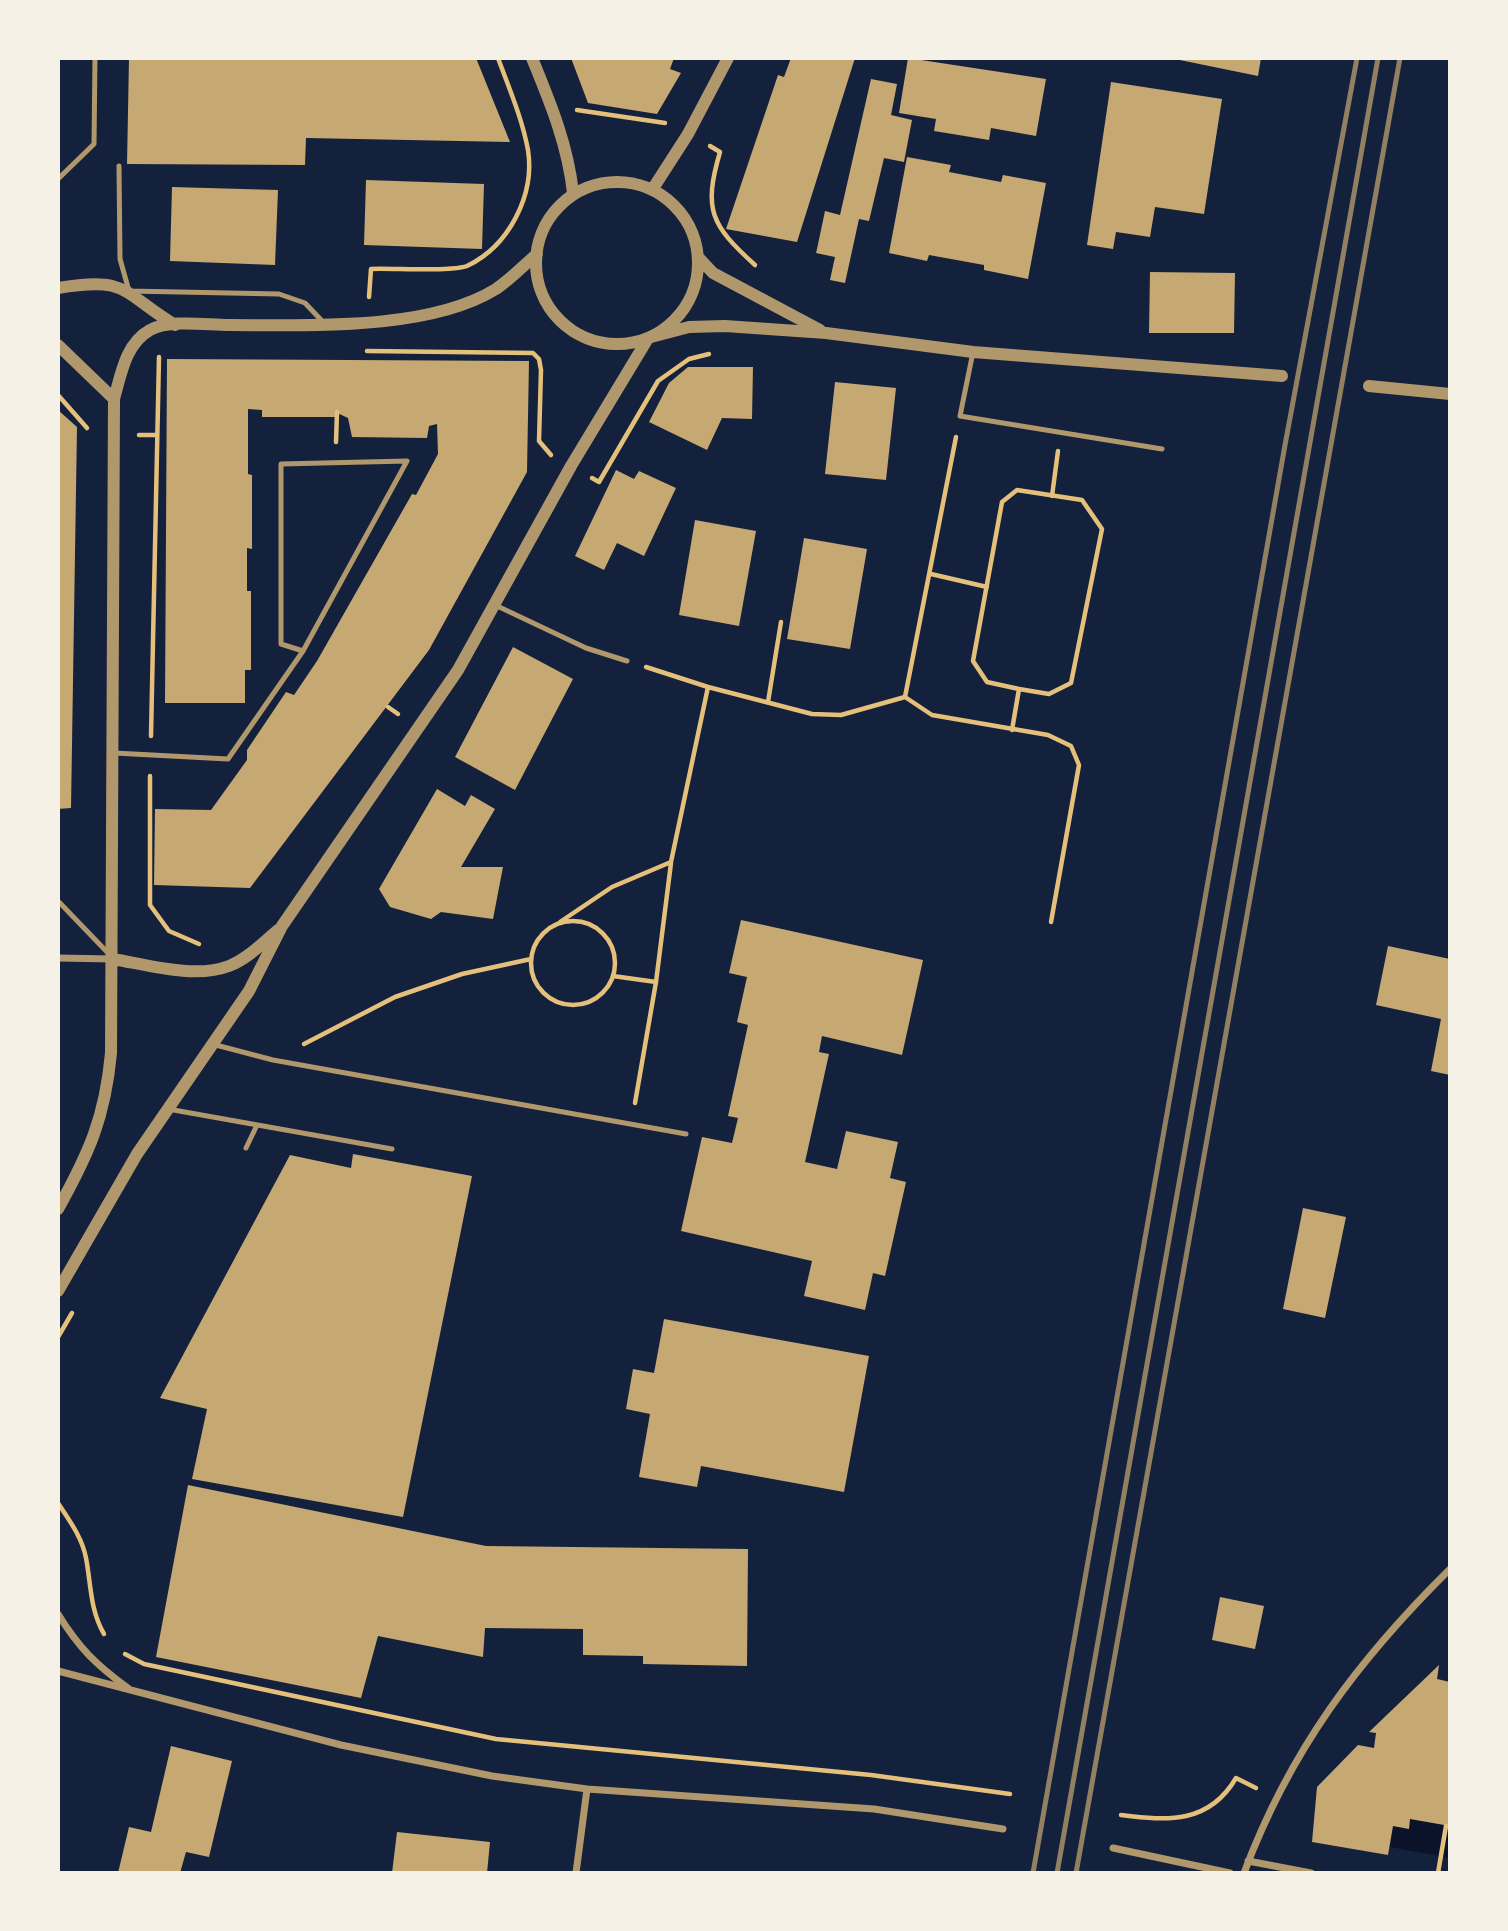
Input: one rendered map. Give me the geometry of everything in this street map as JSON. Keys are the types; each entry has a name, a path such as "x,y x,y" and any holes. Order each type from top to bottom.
{"street":[{"path":"531,58 556,117 571,171 573,193"},
{"path":"652,190 688,134 728,58"},
{"path":"58,1291 166,1109 249,990 282,926 458,670 571,466 649,339 668,327 687,304 698,277 699,258 695,238 685,219 671,203 652,190 622,182 590,185 573,193 555,211 542,232 537,254 537,278 553,314 569,329 589,340 610,344 649,339 689,327 726,326 826,333 973,352 1282,376"},
{"path":"58,1209 96,1135 107,1092 113,959 114,399 128,351 150,330 175,325 369,322 429,313 476,298 497,288 537,254"},
{"path":"699,258 713,273 826,333"},
{"path":"58,288 108,283 129,291 149,309 175,325"},
{"path":"58,345 114,399"},
{"path":"1369,386 1450,394"},
{"path":"58,958 113,959 165,967 214,970 248,955 282,926"},
{"path":"1244,1873 1276,1798 1331,1704 1397,1622 1450,1569"},
{"path":"58,1614 75,1643 95,1665 132,1690"},
{"path":"58,1671 341,1745 492,1776 587,1789 874,1809 1003,1829"},
{"path":"577,1869 587,1789"},
{"path":"1112,1848 1230,1873"},
{"path":"1248,1861 1311,1873"}],"lane":[{"path":"58,179 94,144 95,58"},
{"path":"119,166 120,259 129,291 279,294 305,303 325,324"},
{"path":"973,352 960,416 1162,449"},
{"path":"114,753 228,760 303,651 407,461 281,464 281,645 303,651"},
{"path":"495,605 586,648 627,660"},
{"path":"58,901 113,959"},
{"path":"212,1044 272,1060 686,1134"},
{"path":"166,1109 392,1149"},
{"path":"246,1148 257,1125"}],"path":[{"path":"369,296 371,269 466,267 503,238 519,213 526,185 528,153 522,126 498,58"},
{"path":"581,109 665,123"},
{"path":"720,152 710,197 715,218 725,237 756,266"},
{"path":"165,350 156,362 150,905 169,931 190,942 208,945"},
{"path":"358,351 533,353 539,359 541,370 539,441 550,454"},
{"path":"599,482 658,381 689,359 715,352"},
{"path":"58,396 92,434"},
{"path":"905,697 960,416"},
{"path":"1052,496 1060,433"},
{"path":"1017,490 1052,496 1082,500 1102,529 1071,683 1049,694 987,682 973,661 1002,502 1017,490"},
{"path":"931,574 987,587"},
{"path":"768,702 781,622"},
{"path":"627,660 709,687 812,713 841,715 905,697 932,715 1048,735 1071,746 1079,765 1051,922"},
{"path":"631,1124 656,982 671,862 709,687"},
{"path":"1012,730 1019,689"},
{"path":"560,922 573,920 598,929 613,950 613,976 597,998 571,1005 558,1002 537,985 531,959 540,936 560,922 612,887 671,862"},
{"path":"272,1060 395,997 462,974 531,959"},
{"path":"613,976 656,982"},
{"path":"58,1503 75,1529 86,1556 97,1622 107,1640"},
{"path":"117,1648 144,1664 496,1739 871,1775 1010,1794"},
{"path":"1121,1815 1176,1819 1215,1805 1236,1778 1257,1788"},
{"path":"1438,1873 1446,1826"}],"water":[{"path":"1410,1819 1450,1826 1450,1858 1390,1847 1393,1826 1409,1829"}],"building":[{"path":"129,58 476,58 510,142 306,138 305,165 127,164"},
{"path":"571,58 674,58 670,69 681,73 657,114 588,103"},
{"path":"791,58 855,58 797,242 726,229 778,75 784,77"},
{"path":"908,58 1046,79 1036,136 991,128 989,140 934,131 936,119 899,113"},
{"path":"1170,58 1261,58 1258,76"},
{"path":"871,79 897,84 891,115 912,120 904,162 884,158 869,221 859,219 845,283 830,280 835,257 816,253 825,211 840,215"},
{"path":"1111,82 1222,99 1204,214 1155,207 1150,237 1116,232 1113,249 1087,245"},
{"path":"907,157 951,165 949,172 1001,182 1003,175 1046,183 1028,279 984,270 984,265 929,255 927,261 889,253"},
{"path":"366,180 484,184 482,249 364,245"},
{"path":"172,187 278,190 275,265 170,261"},
{"path":"1150,272 1235,273 1234,333 1149,333"},
{"path":"167,359 529,361 527,472 429,650 250,888 154,885 155,809 211,810 247,760 247,750 286,692 294,695 317,661 412,494 416,495 438,454 437,424 429,426 427,438 352,437 348,418 335,412 335,417 262,417 262,410 248,409 248,474 252,475 252,549 247,548 247,591 251,591 251,670 245,670 245,703 165,703"},
{"path":"688,367 753,367 752,419 722,418 707,450 649,422 669,383"},
{"path":"835,382 896,388 886,480 825,474"},
{"path":"58,410 77,427 71,808 58,809"},
{"path":"616,470 634,479 639,471 676,488 644,556 617,543 604,570 575,556"},
{"path":"695,520 756,531 739,626 679,615"},
{"path":"804,538 867,549 850,649 787,639"},
{"path":"513,647 573,679 515,790 455,757"},
{"path":"437,789 465,806 471,795 495,809 461,867 503,867 493,919 441,912 431,919 390,907 379,889"},
{"path":"741,920 923,960 902,1055 822,1036 819,1052 829,1054 805,1162 837,1169 846,1131 898,1142 890,1178 906,1182 885,1276 873,1273 865,1310 804,1296 812,1261 681,1231 702,1137 732,1143 738,1118 728,1116 748,1025 737,1022 747,977 729,973"},
{"path":"1388,946 1450,959 1450,1075 1431,1071 1441,1019 1376,1005"},
{"path":"353,1154 472,1176 403,1517 192,1479 207,1409 160,1398 290,1155 351,1168"},
{"path":"1303,1208 1346,1217 1325,1318 1283,1309"},
{"path":"664,1319 869,1356 844,1492 701,1466 697,1487 639,1477 650,1414 626,1409 633,1369 654,1373"},
{"path":"188,1485 486,1546 748,1549 747,1666 643,1664 643,1656 583,1655 583,1629 485,1628 483,1657 378,1636 361,1698 156,1657"},
{"path":"1220,1597 1264,1606 1255,1649 1212,1640"},
{"path":"1439,1665 1437,1679 1450,1682 1450,1826 1410,1819 1409,1829 1393,1826 1388,1855 1312,1842 1317,1787 1358,1745 1374,1748 1376,1733 1369,1732"},
{"path":"171,1746 232,1761 209,1857 186,1852 180,1873 118,1873 129,1827 151,1832"},
{"path":"397,1832 490,1842 487,1873 392,1873"}],"railway":[{"path":"1033,1873 1285,445 1357,58"},
{"path":"1057,1873 1378,58"},
{"path":"1076,1873 1400,58"}]}
